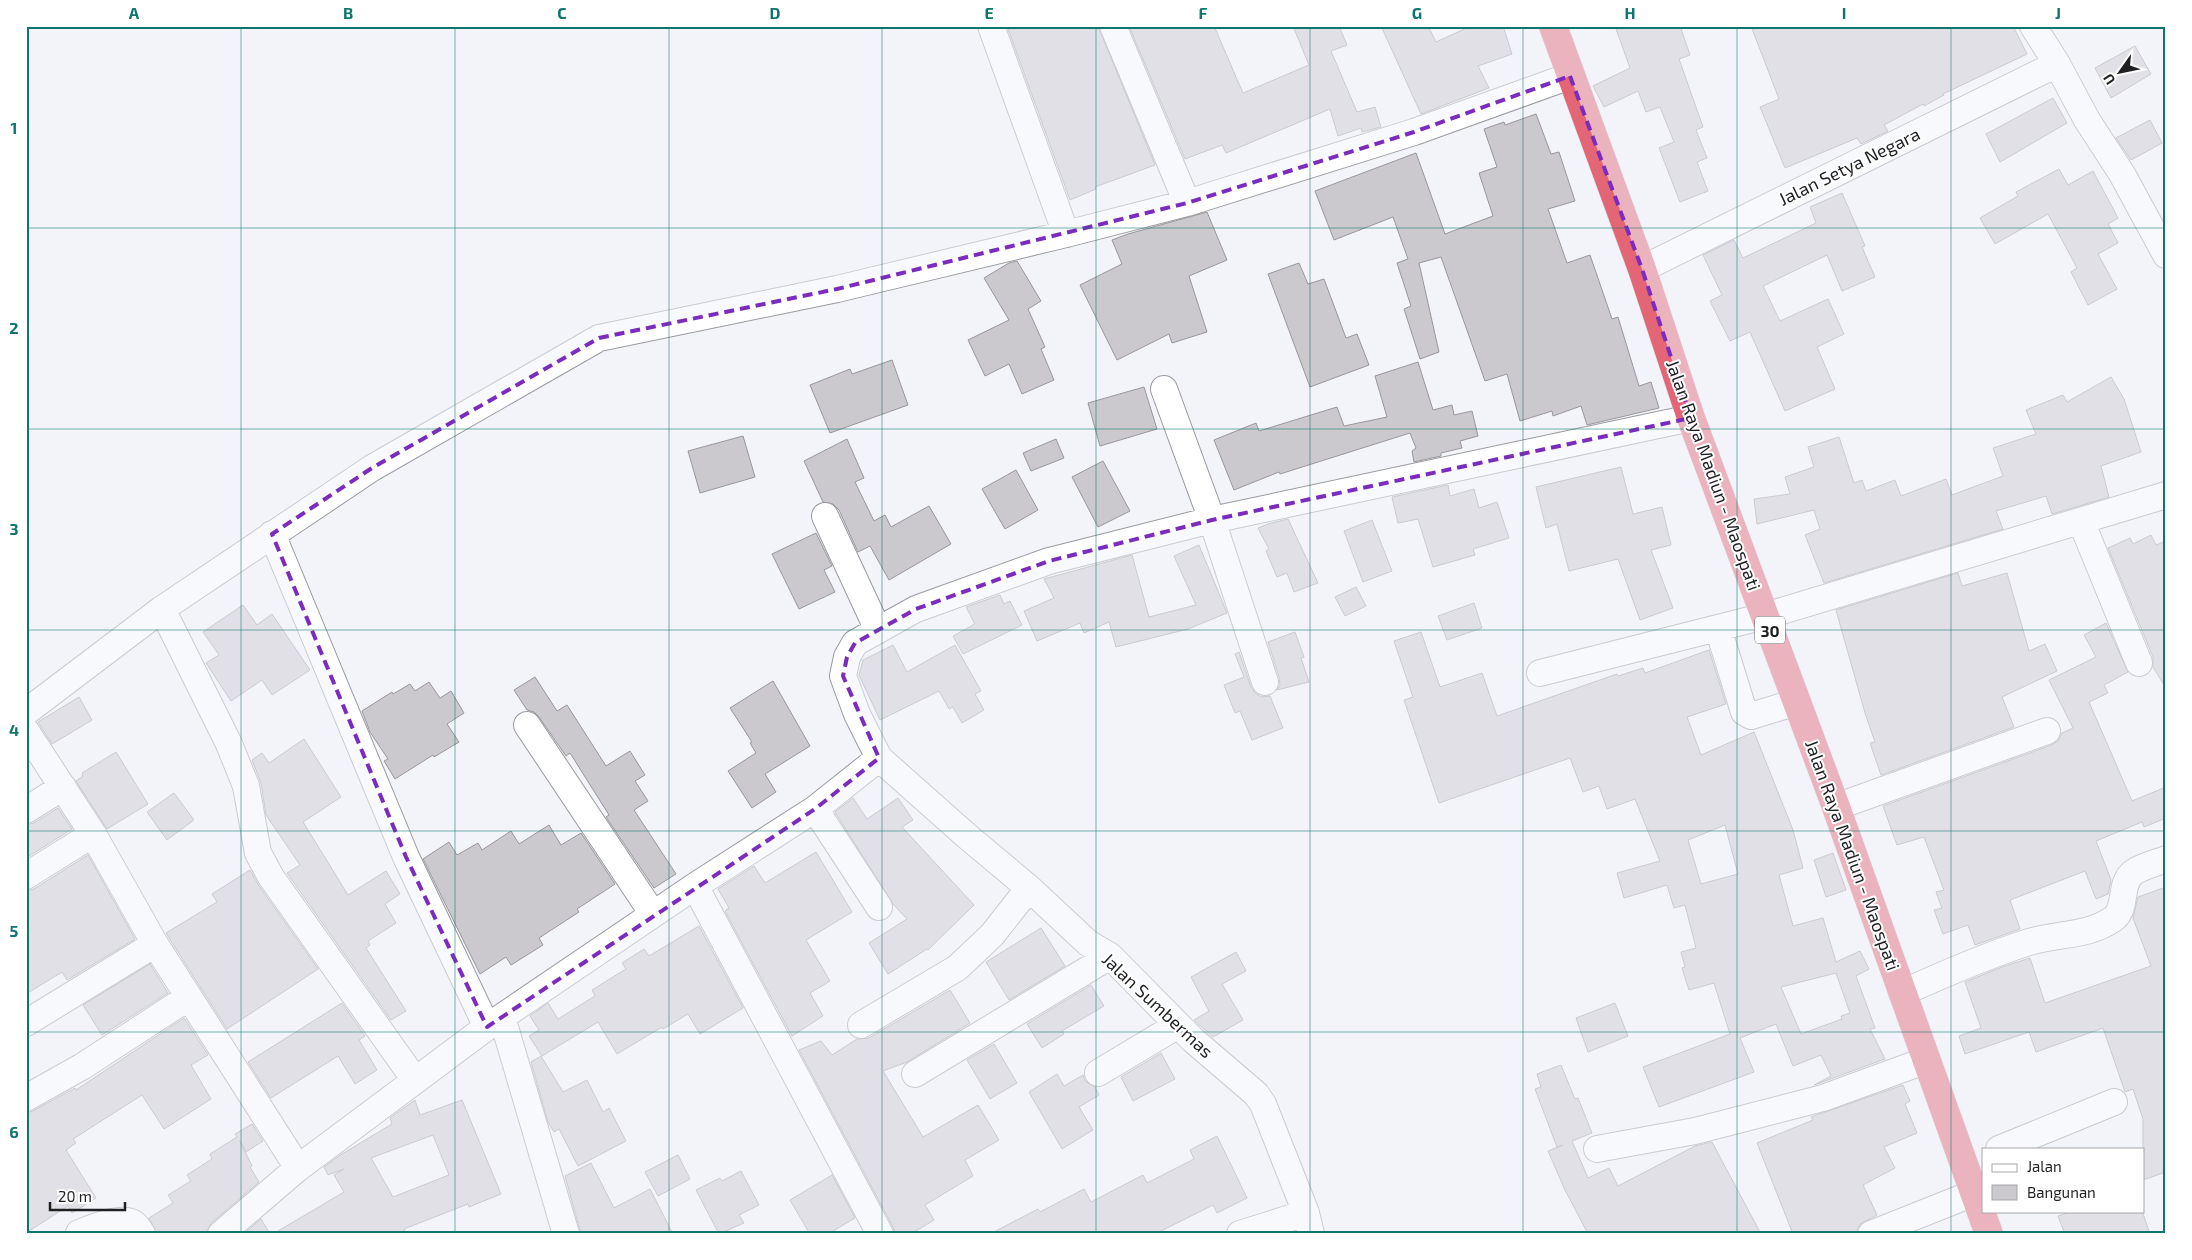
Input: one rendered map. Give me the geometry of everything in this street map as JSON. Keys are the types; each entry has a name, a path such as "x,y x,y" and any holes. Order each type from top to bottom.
{"highway":[{"name":"Jalan Raya Madiun - Maospati","path":"1553,26 1642,268 1691,418 1836,807 1902,993 1927,1060 1973,1158 1974,1193 1989,1234"}],"street":[{"path":"991,26 1066,234"},
{"path":"1113,26 1186,203"},
{"path":"2033,26 2057,64 2087,120 2122,174 2166,255"},
{"name":"Jalan Setya Negara","path":"1642,268 2057,64"},
{"path":"26,712 162,609 372,468 599,338 837,288 1066,234 1186,203 1414,132 1570,76"},
{"path":"1164,389 1212,520 1265,682"},
{"path":"220,1234 298,1168 494,1022 653,914 815,809 879,758 858,714 844,676 847,657 855,643 878,630 916,609 1049,561 1212,520 1691,418"},
{"path":"1540,673 1765,616 2166,495"},
{"path":"825,516 878,630"},
{"path":"2081,521 2139,663"},
{"path":"272,534 406,857 494,1022 566,1234"},
{"path":"162,609 229,744 246,786 258,853 271,877 415,1080"},
{"path":"1718,628 1744,712 1747,715 1751,716 1797,702"},
{"path":"526,725 653,914"},
{"path":"26,731 93,834 155,944 298,1168"},
{"path":"1836,807 2047,731"},
{"name":"Jalan Sumbermas","path":"879,758 1029,888 1088,943 1110,956 1193,1040 1256,1094 1262,1104 1309,1223"},
{"path":"26,810 63,787"},
{"path":"815,809 879,907"},
{"path":"26,876 93,834"},
{"path":"1902,993 1980,958 2032,941 2087,932 2108,922 2114,918 2121,905 2123,889 2133,873 2166,859"},
{"path":"696,886 880,1234"},
{"path":"861,1025 957,968 992,935 1029,888"},
{"path":"26,1023 155,944"},
{"path":"915,1074 1110,956"},
{"path":"26,1098 83,1066 189,997"},
{"path":"1098,1073 1178,1025"},
{"path":"1597,1149 1695,1131 1823,1098 1927,1060"},
{"path":"2001,1148 2114,1102"},
{"path":"1871,1234 1974,1193"},
{"path":"79,1233 102,1224 128,1221 137,1226 142,1234"},
{"path":"1240,1234 1309,1223"}],"highlighted area":[{"path":"1570,76 1642,269 1691,418 1212,520 1049,561 916,609 855,643 847,657 843,676 879,758 815,809 487,1027 406,857 272,534 372,468 599,338 837,289 1187,203 1414,132"}],"building":[{"path":"1007,26 1098,26 1155,165 1095,187 1096,189 1070,200"},
{"path":"1129,26 1214,26 1243,93 1309,65 1293,26 1339,26 1347,45 1331,51 1357,112 1375,107 1381,127 1362,132 1361,128 1338,136 1330,109 1226,153 1222,145 1185,159"},
{"path":"1381,26 1428,26 1436,42 1471,26 1503,26 1512,54 1478,66 1489,88 1421,114"},
{"path":"1615,26 1680,26 1690,55 1679,59 1703,127 1696,130 1707,158 1697,162 1708,191 1680,202 1659,148 1674,142 1660,107 1646,112 1638,91 1604,107 1593,86 1630,68"},
{"path":"1751,26 2013,26 2027,54 1943,94 1924,106 1923,104 1884,125 1888,131 1861,144 1857,138 1785,168 1760,107 1779,99"},
{"path":"2135,46 2151,74 2111,98 2095,68"},
{"path":"2053,98 2067,123 2000,162 1986,134"},
{"path":"1536,114 1551,154 1559,152 1575,201 1548,209 1567,263 1590,255 1612,319 1618,317 1639,386 1651,382 1659,408 1587,425 1581,406 1553,416 1552,411 1520,421 1507,374 1485,381 1441,257 1419,263 1439,352 1420,359 1404,309 1411,306 1397,263 1408,259 1393,217 1334,240 1315,191 1416,153 1445,234 1493,216 1479,173 1497,167 1484,129 1504,122 1505,125"},
{"path":"2150,120 2162,143 2131,160 2116,138"},
{"path":"2059,169 2068,185 2093,171 2118,218 2108,224 2118,243 2098,254 2117,289 2088,305 2071,272 2077,268 2048,214 1995,244 1980,218 2018,196 2016,192"},
{"path":"1842,193 1865,246 1862,247 1875,277 1842,291 1827,255 1763,286 1780,321 1828,299 1844,334 1817,347 1835,389 1785,411 1750,332 1730,341 1710,301 1722,295 1703,255 1734,240 1743,258 1816,223 1810,207"},
{"path":"1207,212 1227,260 1189,276 1207,332 1172,343 1169,334 1117,360 1080,285 1122,264 1112,240"},
{"path":"1017,261 1041,301 1028,309 1045,347 1041,349 1054,380 1022,394 1009,364 985,376 968,340 1009,320 984,278 1009,263"},
{"path":"1299,263 1308,284 1324,279 1346,338 1357,334 1369,365 1310,387 1268,274"},
{"path":"892,360 908,405 830,433 810,385 850,369 852,374"},
{"path":"1418,362 1433,410 1452,405 1454,415 1472,411 1478,436 1460,441 1462,448 1441,453 1441,456 1414,462 1412,451 1416,448 1410,433 1280,474 1279,472 1234,490 1214,440 1256,423 1259,431 1337,407 1344,426 1387,417 1375,376"},
{"path":"2111,377 2124,399 2141,452 2101,466 2109,497 2052,514 2046,496 1996,511 2003,529 1824,583 1805,535 1820,529 1814,510 1757,524 1754,499 1790,494 1785,477 1814,467 1808,447 1839,437 1854,483 1862,480 1866,491 1895,480 1901,496 1946,479 1952,495 2003,476 1993,448 2036,434 2026,410 2063,395 2067,402"},
{"path":"1144,387 1157,429 1100,446 1088,403"},
{"path":"743,436 755,477 700,493 688,451"},
{"path":"847,439 864,478 855,482 874,521 885,515 891,527 929,506 951,544 889,580 870,546 858,552 839,510 833,504 823,502 804,461"},
{"path":"1056,439 1064,458 1031,471 1023,453"},
{"path":"1103,461 1130,511 1098,527 1072,477"},
{"path":"1621,467 1633,514 1662,507 1671,545 1651,550 1673,608 1640,620 1618,559 1569,571 1557,524 1546,528 1536,487"},
{"path":"1016,470 1038,510 1005,529 982,489"},
{"path":"1448,485 1450,496 1474,489 1479,508 1497,502 1509,538 1473,549 1475,555 1433,567 1418,519 1398,523 1392,497"},
{"path":"1288,519 1318,583 1294,592 1287,573 1277,577 1266,551 1269,549 1258,528"},
{"path":"1372,520 1392,571 1363,582 1344,531"},
{"path":"816,533 832,566 824,570 835,592 799,609 772,554"},
{"path":"2151,535 2156,545 2166,541 2166,688 2153,667 2153,657 2108,548 2130,538 2133,544"},
{"path":"1199,545 1227,613 1188,629 1116,647 1109,622 1084,633 1080,623 1037,641 1024,611 1054,598 1044,579 1132,555 1149,617 1196,605 1174,556"},
{"path":"1958,573 1962,586 2007,573 2029,651 2045,644 2057,671 2002,697 2014,727 1881,775 1870,743 1875,742 1836,610"},
{"path":"1356,587 1366,606 1345,616 1335,597"},
{"path":"1000,595 1004,604 1010,601 1022,625 963,654 953,636 975,624 966,607"},
{"path":"1474,603 1482,628 1447,640 1438,616"},
{"path":"243,605 257,625 272,614 310,670 272,695 262,680 231,701 206,663 219,655 203,632"},
{"path":"2106,623 2128,672 2104,685 2108,693 2089,702 2132,801 2166,787 2166,818 2144,827 2142,822 2096,841 2111,880 2108,894 2096,899 2085,871 2010,900 2020,929 1975,945 1968,925 1943,934 1934,910 1942,908 1936,892 1944,890 1924,837 1897,845 1883,806 2052,745 2058,741 2062,733 2073,728 2049,680 2096,657 2084,635"},
{"path":"1295,632 1304,657 1301,658 1309,682 1277,690 1280,685 1279,677 1268,642"},
{"path":"1421,632 1440,687 1482,673 1497,716 1617,674 1618,676 1643,668 1645,673 1709,650 1726,704 1687,717 1701,755 1754,732 1793,830 1803,868 1779,875 1793,926 1823,918 1836,962 1860,951 1869,969 1856,976 1875,1028 1870,1029 1885,1059 1814,1085 1831,1076 1821,1055 1793,1066 1776,1024 1740,1038 1754,1072 1659,1107 1643,1067 1730,1034 1714,983 1689,990 1682,968 1685,967 1681,952 1696,948 1685,905 1674,908 1667,885 1624,898 1617,873 1660,861 1635,799 1607,809 1599,786 1583,792 1570,758 1439,803 1404,700 1413,697 1394,641","holes":["1725,825 1738,874 1701,884 1688,840","1836,973 1850,1013 1841,1016 1842,1019 1801,1034 1781,987"]},
{"path":"893,645 907,672 955,645 981,691 975,694 984,710 962,723 953,707 949,709 939,691 880,720 859,675 863,660"},
{"path":"1239,652 1251,687 1261,697 1270,696 1283,728 1252,740 1240,711 1235,713 1224,685 1244,677 1235,654"},
{"path":"535,677 557,711 567,705 606,766 630,751 645,775 635,781 648,801 634,810 676,874 654,888 606,817 609,815 570,753 566,756 539,717 534,712 527,710 514,690"},
{"path":"773,681 810,746 765,774 776,792 752,808 728,771 756,753 750,743 752,742 730,708"},
{"path":"429,682 440,698 451,691 464,713 447,724 459,742 434,757 433,755 395,779 384,761 388,759 370,732 362,711 392,692 393,694 410,684 415,691"},
{"path":"79,697 92,720 52,744 38,722"},
{"path":"304,739 341,797 303,822 348,895 386,871 400,894 385,904 396,923 368,941 370,945 366,948 406,1011 391,1020 287,873 300,865 266,815 261,783 252,760 262,753 269,763"},
{"path":"116,752 148,804 107,829 76,781 83,776 82,773"},
{"path":"174,793 194,820 167,840 147,812"},
{"path":"853,798 867,819 898,798 913,820 902,827 974,905 928,950 888,974 869,943 907,919 893,904 835,812"},
{"path":"58,808 72,829 26,858 26,825 34,823"},
{"path":"549,825 561,845 581,833 615,884 577,909 579,912 539,938 543,945 511,965 506,957 480,974 423,859 449,842 457,855 478,843 482,850 511,831 519,844"},
{"path":"816,852 852,912 806,940 830,981 810,993 823,1016 792,1036 725,911 729,908 718,889 754,866 765,883"},
{"path":"1833,853 1846,890 1826,897 1814,860"},
{"path":"88,855 135,939 67,980 62,972 26,994 26,891 34,889"},
{"path":"250,870 259,886 318,969 227,1029 166,933 217,902 212,894"},
{"path":"2166,887 2166,1172 2144,1180 2143,1119 2133,1089 2125,1092 2103,1028 2036,1052 2029,1032 1965,1054 1959,1036 1981,1028 1965,982 2002,967 2030,958 2045,1003 2151,966 2133,918 2138,897"},
{"path":"699,926 743,1008 700,1034 688,1014 617,1054 598,1022 542,1056 529,1036 539,1030 530,1016 548,1003 558,1019 595,996 592,990 626,969 622,963 644,949 649,956"},
{"path":"1041,928 1065,966 1009,1000 986,962"},
{"path":"1236,952 1246,971 1222,984 1243,1020 1213,1037 1194,1020 1209,1011 1191,977"},
{"path":"150,964 168,993 102,1035 83,1005"},
{"path":"1091,985 1104,1006 1062,1031 1064,1034 1042,1048 1027,1024"},
{"path":"950,990 970,1023 907,1062 883,1071 923,1137 978,1105 999,1140 965,1160 973,1176 925,1205 934,1220 911,1234 895,1234 799,1050 821,1041 832,1055 857,1039 869,1038"},
{"path":"342,1003 365,1036 359,1040 377,1070 355,1084 338,1056 271,1098 248,1062"},
{"path":"1615,1003 1628,1036 1588,1052 1576,1018"},
{"path":"184,1018 208,1055 191,1065 211,1099 164,1129 142,1095 73,1139 76,1143 66,1150 96,1198 72,1213 68,1206 26,1233 26,1113 75,1088 76,1090"},
{"path":"994,1044 1017,1083 990,1099 967,1060"},
{"path":"1161,1053 1175,1079 1133,1101 1121,1077"},
{"path":"541,1056 563,1092 587,1080 603,1112 609,1108 626,1141 578,1166 559,1129 554,1132 548,1122 531,1062"},
{"path":"1561,1065 1575,1099 1578,1098 1592,1133 1572,1141 1588,1178 1609,1168 1618,1186 1695,1146 1712,1142 1761,1234 1588,1234 1565,1190 1548,1151 1563,1145 1557,1147 1535,1089 1541,1087 1537,1074"},
{"path":"1057,1074 1064,1086 1083,1075 1085,1081 1095,1087 1099,1095 1079,1107 1093,1130 1062,1149 1029,1092"},
{"path":"1903,1085 1910,1101 1905,1104 1917,1133 1884,1147 1895,1168 1863,1185 1877,1215 1860,1224 1856,1234 1793,1234 1757,1143 1813,1120 1811,1117"},
{"path":"415,1100 420,1115 462,1100 501,1194 469,1207 468,1204 404,1229 406,1234 273,1234 344,1192 334,1175 344,1169 328,1175 324,1167 392,1124 390,1118","holes":["433,1135 449,1175 393,1197 371,1158"]},
{"path":"252,1124 263,1141 246,1152 240,1141 252,1166 250,1167 259,1182 211,1223 206,1234 157,1234 149,1218 173,1203 168,1195 191,1181 187,1175 212,1159 210,1154 237,1137 235,1134"},
{"path":"1217,1136 1247,1198 1217,1213 1213,1205 1155,1234 990,1234 1038,1209 1040,1212 1084,1189 1091,1202 1143,1175 1147,1183 1194,1159 1190,1150"},
{"path":"678,1155 690,1179 658,1196 645,1172"},
{"path":"591,1163 614,1208 650,1189 673,1234 581,1234 565,1176"},
{"path":"741,1171 759,1205 739,1215 744,1223 719,1234 696,1190 720,1178 722,1181"},
{"path":"832,1175 855,1218 828,1234 810,1234 790,1200"},
{"path":"2069,1212 2142,1212 2150,1234 2065,1234 2058,1216"},
{"path":"261,1219 270,1234 244,1234"}]}
